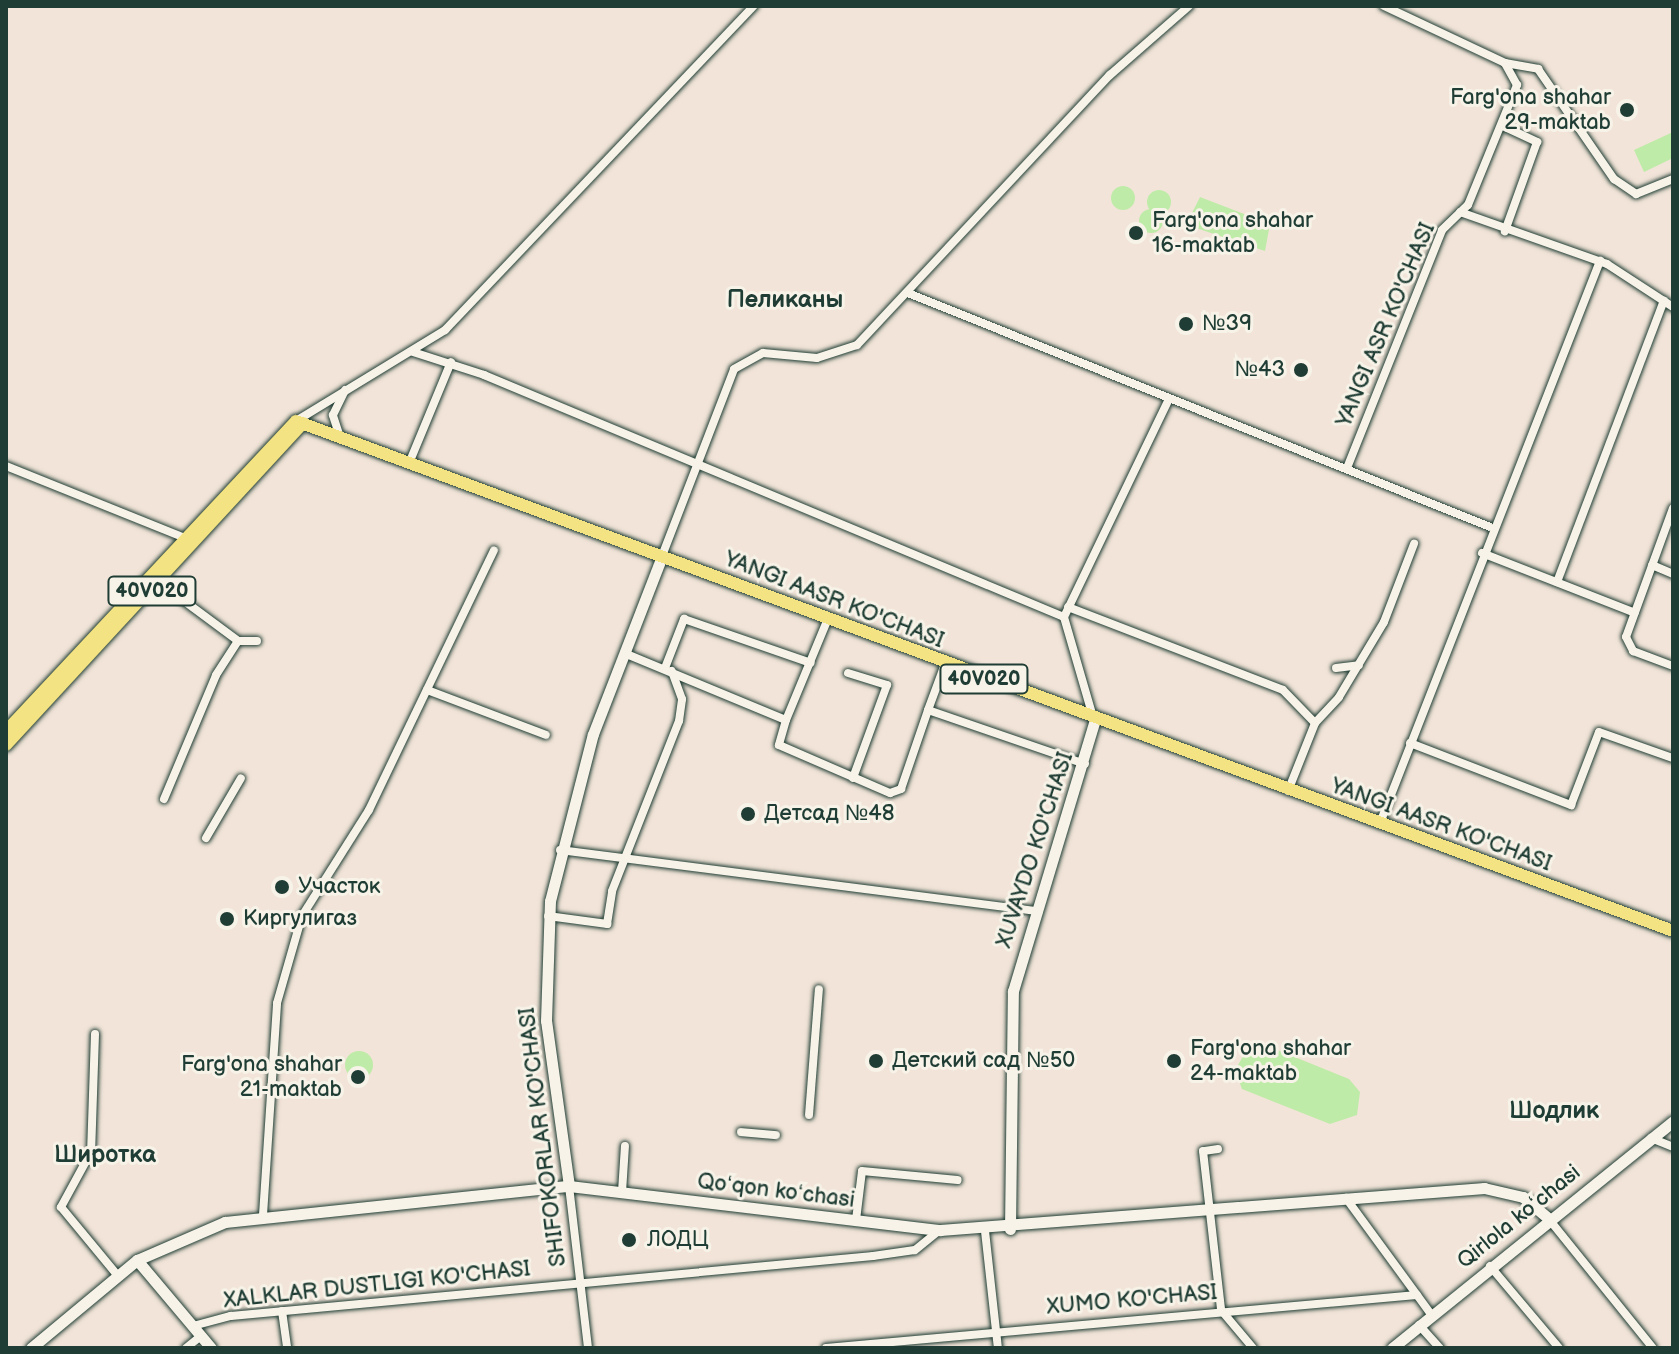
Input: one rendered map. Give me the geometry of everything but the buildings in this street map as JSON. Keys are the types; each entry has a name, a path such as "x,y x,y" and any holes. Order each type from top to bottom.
{"main road":[{"name":"YANGI AASR KO'CHASI","path":"297,427 339,434 1094,722 1673,931"},
{"name":"40V020","path":"6,745 160,583 192,541 297,427"},
{"path":"6,731 192,541"}],"street":[{"path":"297,427 321,402 413,352 459,317 754,6"},
{"path":"662,556 697,464 744,361 763,353 817,358 843,352 908,293 1110,75 1189,6"},
{"path":"1384,6 1505,63 1538,69 1614,179 1636,194 1671,182"},
{"name":"YANGI ASR KO'CHASI","path":"1347,468 1442,230 1460,212 1503,126 1517,85 1505,63"},
{"path":"1503,126 1537,142 1505,231"},
{"path":"1460,212 1505,231 1600,261 1673,307"},
{"path":"1380,823 1490,527 1600,261"},
{"path":"908,293 1490,527"},
{"path":"1557,582 1664,301"},
{"path":"413,352 451,362 1064,617"},
{"path":"410,461 451,362"},
{"path":"339,434 333,415 347,387"},
{"path":"1094,722 1064,617 1169,399"},
{"path":"6,466 192,541"},
{"path":"1673,508 1635,613 1627,645 1673,666"},
{"path":"1287,792 1315,723 1359,665 1414,544"},
{"path":"263,1215 277,1003 302,916 367,814 494,550"},
{"path":"1482,553 1635,613"},
{"name":"SHIFOKORLAR KO'CHASI","path":"588,1348 546,1021 548,916 560,850 624,653 662,556"},
{"path":"1652,565 1673,574"},
{"path":"160,583 238,641 257,641"},
{"path":"1068,607 1283,690 1315,723"},
{"path":"548,916 607,924 624,858 679,721 682,699 668,669 684,619 811,663"},
{"path":"827,621 786,720 779,745 890,793 901,789 945,664"},
{"path":"164,799 216,675 238,641"},
{"path":"624,653 786,720"},
{"path":"1336,668 1359,665"},
{"path":"848,673 887,685 853,778"},
{"path":"427,690 546,735"},
{"path":"928,710 1086,764"},
{"name":"XUVAYDO KO'CHASI","path":"1010,1229 1007,1059 1013,991 1033,911 1086,764 1094,722"},
{"path":"1410,743 1571,805 1599,732 1673,758"},
{"path":"206,838 241,778"},
{"path":"560,850 1033,911"},
{"path":"809,1115 819,989"},
{"path":"95,1034 91,1152 61,1207 118,1276"},
{"name":"Qirlola koʻchasi","path":"1392,1348 1548,1218 1673,1121"},
{"path":"741,1132 776,1135"},
{"path":"1651,1138 1673,1147"},
{"path":"622,1192 625,1146"},
{"path":"1218,1149 1203,1151 1221,1310 1253,1348"},
{"path":"856,1220 862,1171 958,1180"},
{"name":"Qoʻqon koʻchasi","path":"31,1348 137,1260 174,1239 263,1215 569,1186 940,1230 985,1231 1209,1214 1346,1198 1484,1188 1523,1197 1548,1218"},
{"path":"1346,1198 1431,1314"},
{"path":"1548,1218 1653,1348"},
{"name":"XALKLAR DUSTLIGI KO'CHASI","path":"193,1326 282,1311 915,1250 940,1230"},
{"path":"985,1231 998,1348"},
{"path":"137,1260 211,1348"},
{"path":"1490,1266 1559,1348"},
{"name":"XUMO KO'CHASI","path":"826,1348 1221,1310 1417,1295"},
{"path":"282,1311 287,1348"},
{"path":"1419,1325 1440,1348"},
{"name":"XALKLAR DUSTLIGI KO'CHASI","path":"186,1348 201,1336"}],"green space":[{"path":"1673,132 1673,158 1644,172 1634,150"},
{"path":"1123,186 1132,189 1135,198 1132,207 1123,210 1114,207 1111,198 1114,189"},
{"path":"1159,190 1170,197 1171,202 1164,213 1159,214 1148,207 1147,202 1154,191"},
{"path":"1200,197 1270,224 1265,251 1196,228 1190,217"},
{"path":"1151,209 1162,216 1163,221 1156,232 1151,233 1140,226 1139,221 1146,210"},
{"path":"1248,1048 1275,1049 1349,1079 1360,1092 1357,1115 1330,1124 1242,1089 1235,1070"},
{"path":"359,1051 369,1055 373,1065 369,1075 359,1079 349,1075 345,1065 349,1055"}],"place":[{"name":"Farg'ona shahar 29-maktab","path":"1627,110"},
{"name":"Farg'ona shahar 16-maktab","path":"1136,233"},
{"name":"№39","path":"1186,324"},
{"name":"№43","path":"1301,370"},
{"name":"Детсад №48","path":"748,814"},
{"name":"Участок","path":"282,887"},
{"name":"Киргулигаз","path":"227,919"},
{"name":"Детский сад №50","path":"876,1061"},
{"name":"Farg'ona shahar 24-maktab","path":"1174,1061"},
{"name":"Farg'ona shahar 21-maktab","path":"358,1077"},
{"name":"ЛОДЦ","path":"629,1240"}],"district":[{"name":"Пеликаны","path":"785,300"},
{"name":"Шодлик","path":"1554,1111"},
{"name":"Широтка","path":"105,1155"}]}
